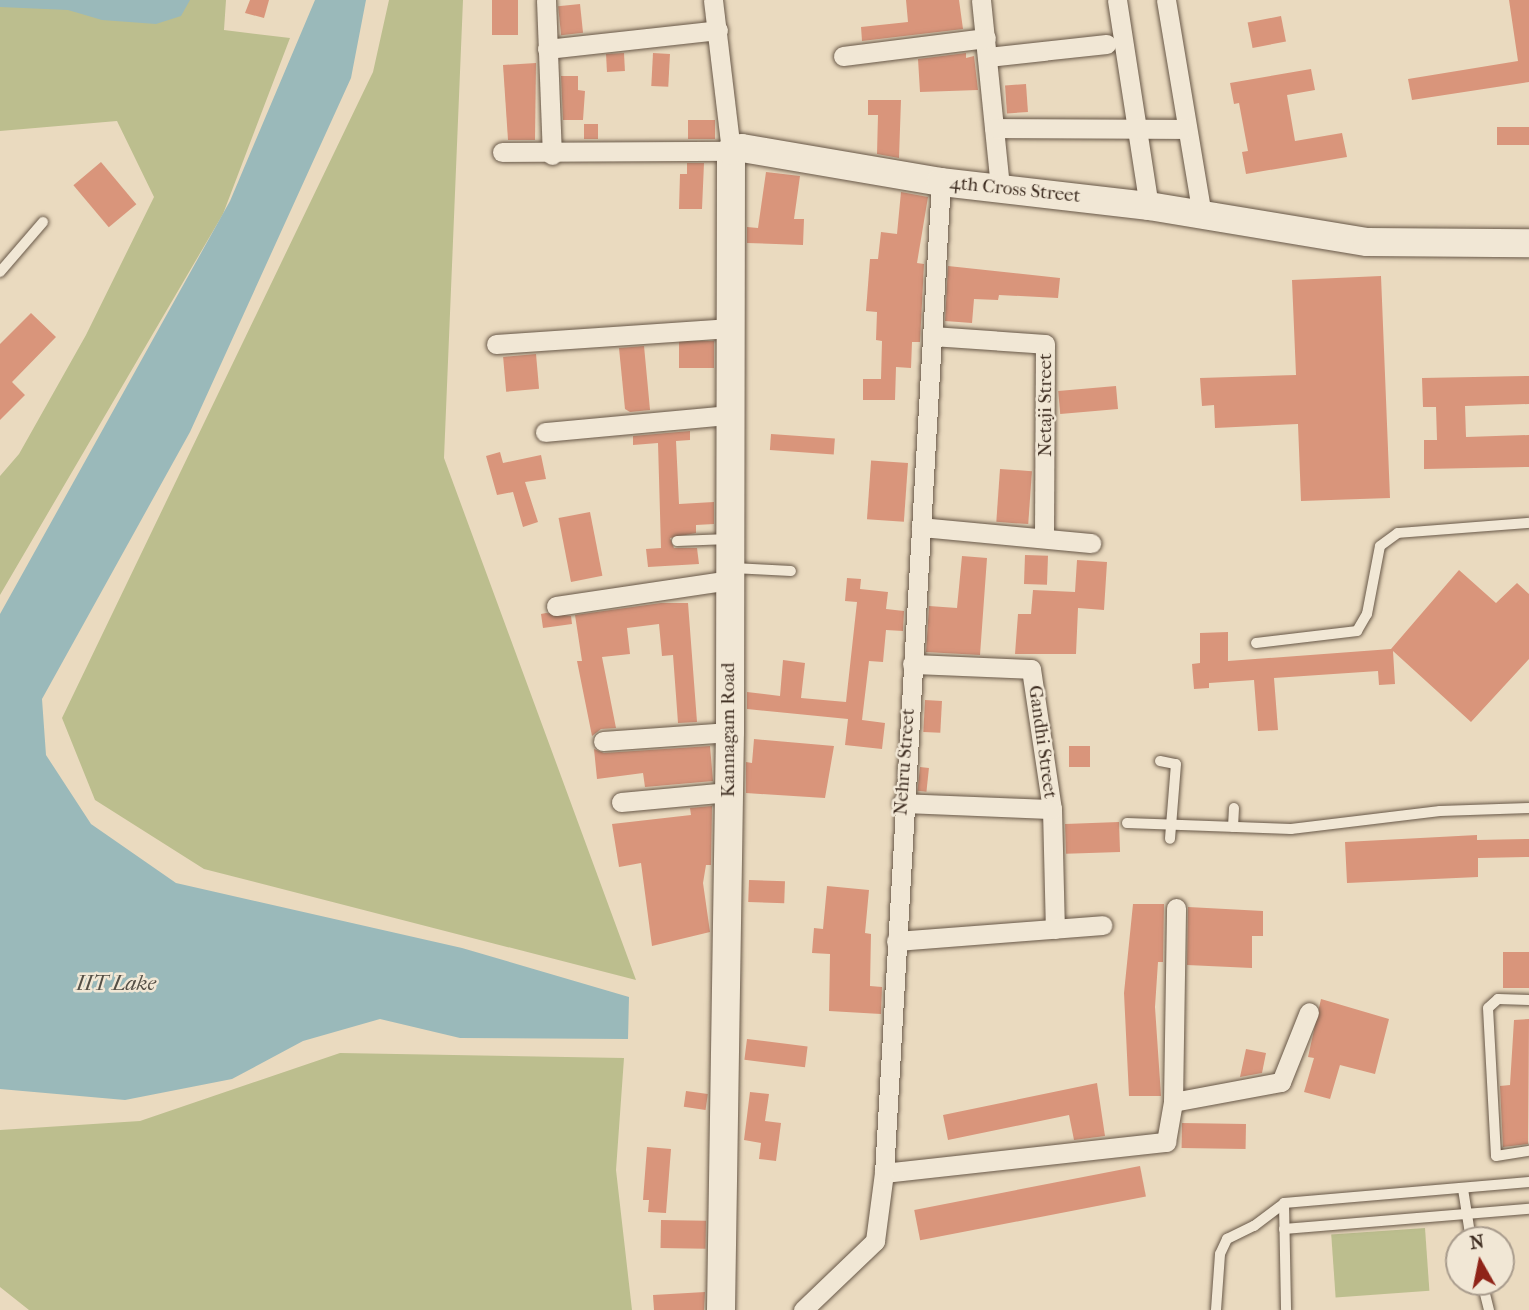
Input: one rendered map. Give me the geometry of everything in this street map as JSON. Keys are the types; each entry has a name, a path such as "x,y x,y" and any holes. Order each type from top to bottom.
{"street":[{"path":"546,0 552,155"},
{"path":"713,0 731,151"},
{"path":"981,0 1000,187"},
{"path":"1117,0 1149,206"},
{"path":"1166,0 1185,129 1202,216"},
{"path":"547,49 718,30"},
{"path":"843,55 1106,44"},
{"path":"994,128 1185,129"},
{"name":"4th Cross Street","path":"502,152 552,155 731,151 742,148 941,182 1149,206 1367,242 1529,243"},
{"name":"Kannagam Road","path":"721,1310 730,732 728,415 731,151"},
{"name":"Nehru Street","path":"803,1310 875,1241 884,1173 902,803 941,182"},
{"path":"496,344 730,328"},
{"name":"Netaji Street","path":"932,336 1045,344 1044,538"},
{"path":"545,432 728,415"},
{"path":"921,527 1091,542"},
{"path":"556,606 729,574"},
{"name":"Gandhi Street","path":"912,664 1031,669 1052,809"},
{"path":"603,741 730,732"},
{"path":"621,802 729,792"},
{"path":"902,803 1052,809 1055,929"},
{"path":"884,1173 1166,1142 1173,1102 1176,908"},
{"path":"896,942 1102,925"},
{"path":"1173,1102 1281,1082 1309,1012"}],"lane":[{"path":"0,272 43,222"},
{"path":"1256,643 1357,631 1367,614 1380,546 1398,533 1529,523"},
{"path":"677,541 729,539"},
{"path":"729,574 791,571"},
{"path":"1160,761 1176,764 1170,839"},
{"path":"1233,827 1234,808"},
{"path":"1127,823 1292,829 1427,812 1529,808"},
{"path":"1529,1000 1498,999 1488,1008 1496,1156 1529,1151"},
{"path":"1216,1310 1220,1254 1227,1239 1254,1226 1284,1203 1529,1182"},
{"path":"1463,1189 1468,1226"},
{"path":"1284,1203 1286,1310"},
{"path":"1284,1229 1529,1209"}],"green space":[{"path":"0,0 226,0 224,30 290,38 223,214 0,595 0,476 19,454 86,335 154,197 117,121 0,131"},
{"path":"389,0 463,0 444,458 636,980 204,869 95,800 62,718 373,72"},
{"path":"340,1053 624,1058 616,1170 632,1310 29,1310 0,1287 0,1130 140,1121"},
{"path":"1425,1228 1429,1291 1336,1297 1331,1235"}],"water":[{"path":"0,0 190,0 181,16 156,24 102,20 68,10 0,7"},
{"name":"IIT Lake","path":"315,0 366,0 351,78 190,432 42,699 46,755 91,824 176,883 462,948 629,997 628,1039 460,1038 380,1019 303,1041 232,1079 125,1100 0,1089 0,614 230,201"}],"building":[{"path":"250,0 269,0 264,18 245,13"},
{"path":"492,0 518,0 518,35 492,35"},
{"path":"906,0 959,0 963,29 862,41 861,27 908,22"},
{"path":"1509,0 1529,0 1529,82 1412,100 1408,79 1518,61"},
{"path":"580,4 583,33 561,35 558,6"},
{"path":"1281,16 1286,42 1253,48 1248,22"},
{"path":"624,53 625,71 607,72 606,54"},
{"path":"653,53 670,54 668,87 651,86"},
{"path":"966,53 966,58 974,56 978,90 920,92 918,59"},
{"path":"536,63 535,140 508,140 503,65"},
{"path":"1311,69 1315,90 1287,95 1295,141 1342,133 1347,157 1246,174 1242,152 1248,151 1239,103 1234,104 1230,83"},
{"path":"561,76 578,76 578,90 585,91 583,120 563,120"},
{"path":"1026,84 1028,112 1007,113 1005,85"},
{"path":"868,100 901,100 899,158 877,154 878,115 868,115"},
{"path":"688,120 715,120 715,139 688,139"},
{"path":"584,124 598,124 598,139 584,139"},
{"path":"1497,127 1529,127 1529,145 1497,145"},
{"path":"101,162 136,204 109,227 73,185"},
{"path":"687,163 704,163 702,209 679,209 680,174 687,174"},
{"path":"766,172 800,176 794,219 804,219 803,245 747,243 747,227 758,228"},
{"path":"901,192 928,197 917,263 924,264 920,342 912,342 911,368 896,367 895,400 863,400 863,379 881,379 882,341 876,340 877,312 866,311 870,259 878,259 881,232 897,234"},
{"path":"948,266 1060,278 1058,298 999,295 998,300 974,299 972,323 945,321"},
{"path":"1381,276 1390,498 1301,501 1298,424 1215,428 1214,405 1202,406 1200,378 1296,375 1292,280"},
{"path":"31,313 56,337 12,382 25,395 0,420 0,344"},
{"path":"679,341 714,341 714,368 679,368"},
{"path":"644,346 650,410 630,412 625,409 619,348"},
{"path":"536,354 539,389 506,392 503,357"},
{"path":"1529,376 1529,404 1465,406 1466,437 1529,435 1529,467 1424,469 1424,440 1437,440 1436,407 1423,407 1422,378"},
{"path":"1116,386 1118,409 1060,414 1058,391"},
{"path":"690,431 690,440 676,441 679,504 714,502 714,524 696,525 696,533 670,538 674,548 697,548 699,564 648,567 646,549 661,548 658,443 633,445 633,436"},
{"path":"771,434 835,438 834,454 770,450"},
{"path":"500,452 503,463 541,455 546,479 525,482 538,522 523,527 513,492 497,495 486,456"},
{"path":"871,460 908,463 904,522 867,519"},
{"path":"1000,469 1032,471 1028,524 996,522"},
{"path":"590,512 602,576 571,582 559,518"},
{"path":"1025,555 1048,556 1047,585 1024,584"},
{"path":"962,556 987,558 980,655 926,652 929,606 957,608"},
{"path":"1077,560 1107,562 1104,610 1078,608 1076,654 1015,654 1018,614 1031,614 1033,590 1075,592"},
{"path":"1459,570 1496,603 1517,583 1529,594 1529,659 1471,722 1393,651 1395,684 1379,685 1378,671 1274,678 1278,730 1258,731 1254,680 1209,683 1209,688 1194,689 1192,664 1200,663 1200,633 1228,632 1228,661 1391,649"},
{"path":"847,578 861,579 860,589 888,592 886,609 904,611 903,631 886,630 883,662 869,661 862,720 885,723 882,749 845,745 848,719 747,709 747,692 780,696 783,660 805,663 801,698 846,702 857,602 845,601"},
{"path":"661,603 688,603 697,722 678,723 673,655 662,656 659,624 627,628 630,654 602,657 616,728 601,729 592,736 577,661 582,661 575,615"},
{"path":"541,614 571,616 572,624 543,628"},
{"path":"925,700 942,701 940,733 923,732"},
{"path":"754,739 834,746 825,798 746,793 746,762 752,763"},
{"path":"710,746 713,781 645,787 643,773 597,779 594,749 604,753"},
{"path":"1069,746 1090,746 1090,767 1069,767"},
{"path":"920,767 929,768 926,792 917,791"},
{"path":"712,806 711,865 706,865 703,883 710,932 652,946 641,863 619,867 612,824 691,815 690,808"},
{"path":"1119,822 1120,852 1066,854 1065,824"},
{"path":"1477,835 1477,840 1529,839 1529,857 1478,858 1478,877 1347,883 1345,842"},
{"path":"749,880 785,881 784,903 748,902"},
{"path":"827,886 869,890 865,933 871,934 870,986 882,987 881,1014 829,1011 830,954 812,953 814,928 823,929"},
{"path":"1133,904 1164,904 1163,962 1158,962 1155,1007 1161,1096 1129,1096 1124,993"},
{"path":"1188,907 1263,911 1263,936 1252,936 1252,968 1187,965"},
{"path":"1503,952 1529,952 1529,988 1503,988"},
{"path":"1321,999 1389,1019 1375,1074 1340,1065 1330,1099 1304,1092 1314,1058 1308,1057"},
{"path":"1529,1019 1528,1144 1503,1147 1500,1086 1510,1085 1514,1020"},
{"path":"747,1039 808,1046 805,1067 744,1060"},
{"path":"1246,1049 1266,1053 1262,1073 1240,1077"},
{"path":"1097,1083 1105,1136 1074,1140 1069,1115 948,1140 943,1115"},
{"path":"686,1091 708,1094 706,1110 684,1107"},
{"path":"750,1092 769,1094 765,1121 781,1123 776,1161 759,1159 761,1143 744,1140"},
{"path":"1182,1123 1246,1124 1246,1149 1182,1148"},
{"path":"647,1147 671,1149 666,1213 648,1212 649,1200 643,1200"},
{"path":"1140,1166 1146,1196 920,1240 914,1210"},
{"path":"661,1220 706,1221 706,1249 661,1248"},
{"path":"705,1292 704,1310 654,1310 653,1295"}]}
